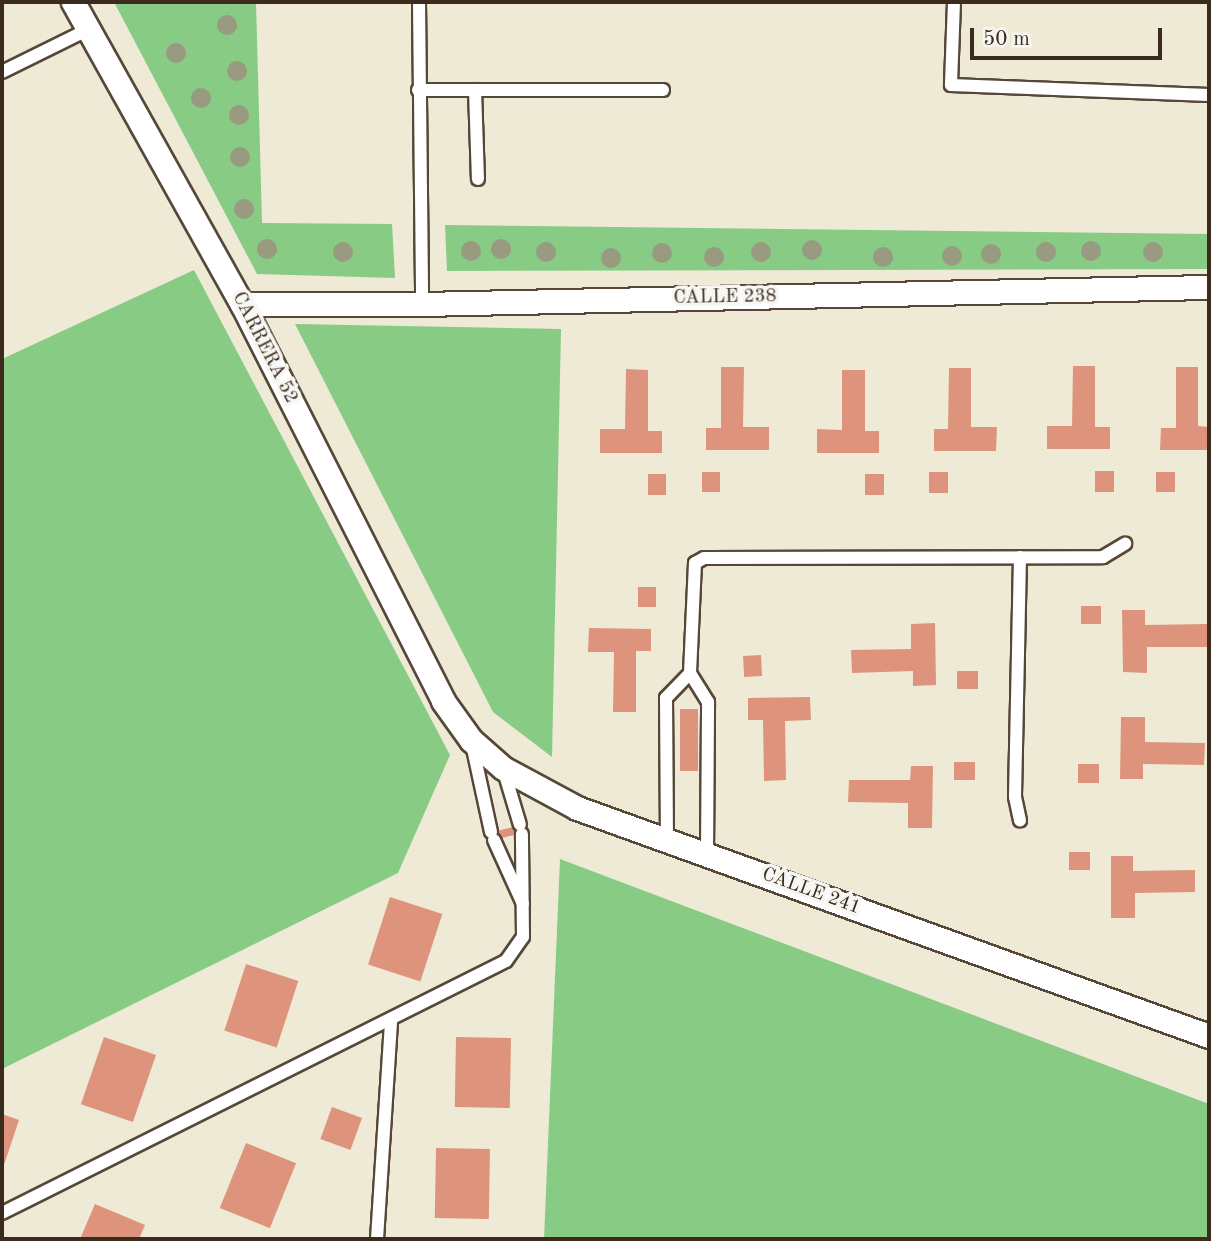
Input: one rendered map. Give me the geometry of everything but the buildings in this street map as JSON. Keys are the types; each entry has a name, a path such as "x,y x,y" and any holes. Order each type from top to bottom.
{"street":[{"name":"CARRERA 52","path":"73,2 242,304 443,701"},
{"name":"CALLE 238","path":"242,304 422,304 1209,287"},
{"name":"CALLE 241","path":"443,701 471,740 503,768 577,808 1209,1036"}],"lane":[{"path":"419,2 422,304"},
{"path":"954,2 951,85 1209,95"},
{"path":"2,72 89,29"},
{"path":"418,90 663,90"},
{"path":"475,90 478,179"},
{"path":"708,855 708,702 690,673 692,573 695,563 704,558 1103,557 1125,544"},
{"path":"1020,557 1015,797 1020,820"},
{"path":"667,840 666,698 690,673"},
{"path":"471,740 492,836 526,911"},
{"path":"2,1213 391,1021 506,961 523,937 526,911 521,829 503,768"},
{"path":"377,1239 391,1021"}],"green space":[{"path":"114,2 256,2 262,223 392,224 395,278 257,274"},
{"path":"445,225 1209,234 1209,269 447,271"},
{"path":"194,270 450,755 398,873 2,1069 2,359"},
{"path":"295,324 561,329 552,757 493,712"},
{"path":"560,859 1209,1104 1209,1239 544,1239"}]}
